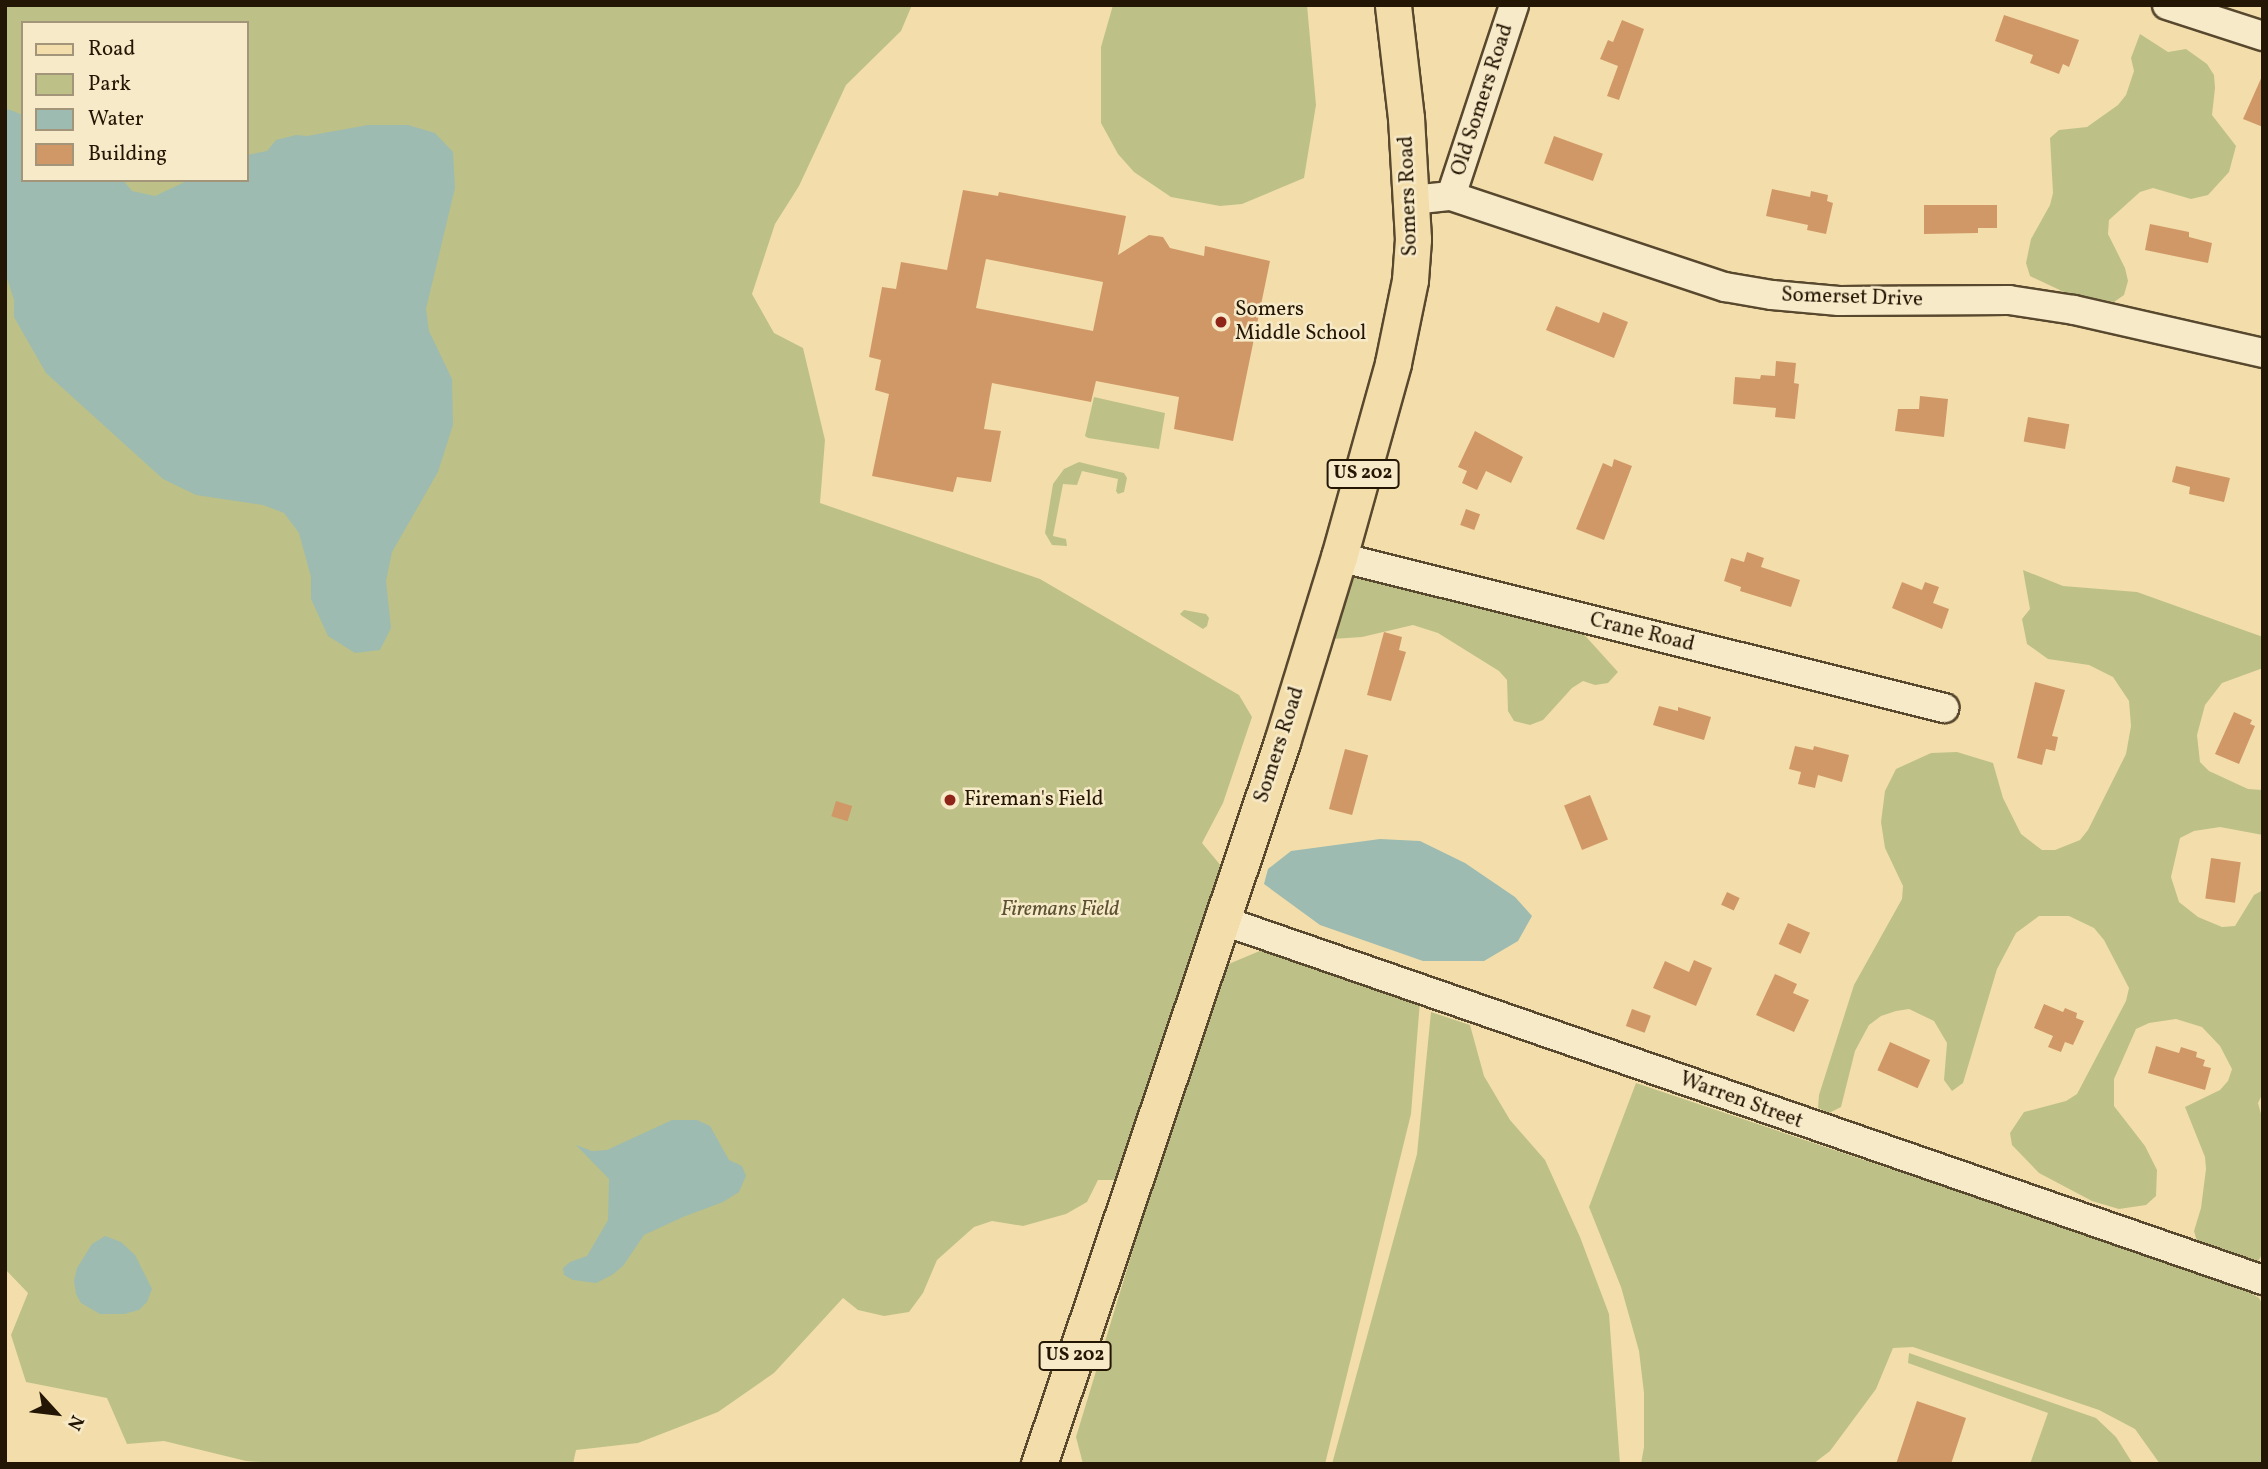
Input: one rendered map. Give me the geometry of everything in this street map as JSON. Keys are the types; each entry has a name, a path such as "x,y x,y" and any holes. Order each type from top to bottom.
{"main road":[{"name":"Somers Road","path":"1039,1464 1282,742 1339,558 1404,317 1410,280 1412,200 1393,5"}],"street":[{"name":"Old Somers Road","path":"1451,196 1514,5"},
{"path":"2167,5 2263,36"},
{"path":"1412,200 1451,196"},
{"name":"Somerset Drive","path":"1451,196 1725,287 1772,295 1839,301 2009,300 2074,310 2263,353"},
{"name":"Crane Road","path":"1339,558 1944,708"},
{"name":"Warren Street","path":"1221,920 2263,1280"}],"green space":[{"name":"Firemans Field","path":"5,5 912,5 901,31 846,85 799,186 775,224 752,294 774,333 803,348 825,440 820,503 1040,579 1239,695 1252,717 1223,803 1202,843 1222,867 1120,1180 1098,1180 1087,1202 1066,1214 1023,1226 992,1221 974,1227 937,1260 923,1293 909,1312 884,1316 858,1310 843,1298 774,1373 718,1412 638,1443 576,1450 573,1464 291,1464 246,1461 164,1441 127,1444 107,1398 26,1382 11,1335 28,1293 5,1269"},
{"path":"1113,5 1307,5 1316,105 1304,178 1242,204 1220,206 1171,197 1134,172 1118,154 1101,123 1101,47"},
{"path":"2140,34 2168,52 2186,49 2207,64 2214,75 2212,115 2236,146 2229,172 2208,195 2191,199 2153,188 2140,192 2109,220 2108,234 2125,268 2128,281 2124,295 2114,302 2064,292 2030,276 2026,263 2031,239 2050,205 2053,193 2050,138 2059,130 2087,127 2118,105 2126,95 2134,71 2131,58"},
{"path":"1094,397 1165,413 1159,449 1085,436"},
{"path":"1079,462 1124,473 1127,478 1124,492 1118,494 1116,491 1118,479 1082,471 1077,485 1063,484 1053,536 1066,539 1067,546 1052,545 1045,533 1053,484 1064,469"},
{"path":"1345,569 1579,629 1618,672 1608,683 1595,685 1583,681 1572,688 1543,720 1530,725 1514,721 1508,711 1507,680 1499,671 1438,633 1413,625 1362,637 1332,639"},
{"path":"2023,570 2063,586 2137,592 2263,637 2263,668 2222,683 2205,705 2197,735 2200,762 2209,771 2248,789 2263,790 2263,835 2220,827 2194,831 2180,838 2171,877 2179,902 2198,917 2222,927 2235,926 2254,895 2263,890 2263,1093 2258,1103 2263,1121 2263,1253 2258,1261 2245,1265 2198,1245 2194,1231 2201,1208 2206,1169 2205,1157 2185,1107 2220,1090 2228,1081 2232,1069 2220,1046 2202,1027 2176,1019 2149,1023 2136,1029 2114,1079 2114,1106 2145,1146 2157,1170 2156,1196 2146,1205 2119,1209 2092,1201 2039,1173 2012,1145 2010,1133 2024,1112 2066,1101 2077,1094 2126,1001 2129,988 2104,940 2094,928 2069,916 2039,916 2016,933 1997,969 1963,1083 1952,1091 1944,1080 1947,1043 1934,1021 1909,1009 1896,1011 1881,1016 1869,1025 1855,1051 1841,1107 1829,1113 1818,1108 1819,1095 1854,985 1902,899 1903,886 1885,848 1881,822 1885,791 1896,769 1931,753 1957,752 1993,763 2003,798 2021,834 2042,850 2055,850 2080,840 2088,830 2126,754 2131,726 2129,701 2113,677 2089,665 2048,659 2027,644 2022,619 2030,609"},
{"path":"1184,610 1206,614 1209,618 1207,626 1203,629 1182,616 1180,614"},
{"path":"1262,950 1420,1001 1411,1114 1325,1464 1083,1464 1076,1437 1207,1006 1224,966"},
{"path":"1431,1012 1470,1025 1484,1076 1510,1120 1545,1160 1580,1237 1609,1314 1620,1464 1332,1464 1417,1154"},
{"path":"1636,1083 2238,1286 2259,1298 2263,1305 2263,1464 2160,1464 2135,1429 2099,1410 1913,1347 1893,1348 1876,1389 1830,1451 1813,1464 1641,1464 1644,1447 1644,1393 1639,1351 1621,1287 1589,1207"},
{"path":"1909,1353 2096,1418 2116,1437 2133,1464 2030,1464 2048,1413 1908,1363"}],"water":[{"path":"5,108 21,114 21,182 125,182 132,191 155,196 185,182 248,182 248,155 267,151 276,140 296,135 307,136 368,125 408,125 435,133 453,152 455,188 426,309 429,331 452,379 453,425 438,472 392,552 386,581 391,628 380,650 355,653 328,636 311,599 311,577 299,533 284,513 263,505 196,495 163,479 46,373 14,317 14,300 5,272"},
{"path":"1380,839 1420,841 1465,863 1515,897 1532,916 1518,941 1484,961 1423,961 1320,925 1264,884 1268,869 1291,851"},
{"path":"672,1120 697,1120 710,1126 729,1160 742,1166 746,1176 739,1192 723,1202 644,1235 623,1266 596,1283 573,1280 564,1275 563,1268 570,1262 587,1256 608,1220 609,1179 576,1145 592,1151 607,1150"},
{"path":"105,1236 121,1242 135,1255 152,1289 147,1302 139,1310 124,1314 100,1314 81,1303 76,1294 74,1281 77,1268 92,1244"}],"building":[{"path":"2004,15 2079,40 2069,67 2063,64 2059,74 2030,63 2033,55 1995,41"},
{"path":"1622,20 1644,29 1619,100 1607,96 1618,66 1600,59 1608,40 1613,42"},
{"path":"2263,74 2263,127 2243,119"},
{"path":"1554,136 1603,154 1593,181 1544,163"},
{"path":"1772,189 1810,197 1811,191 1828,195 1827,201 1833,203 1826,234 1807,230 1808,225 1766,216"},
{"path":"963,190 998,196 999,192 1126,216 1118,255 1149,235 1163,237 1170,248 1204,256 1205,246 1270,261 1233,441 1174,429 1179,397 1096,381 1091,402 992,383 984,429 1001,431 991,482 957,477 953,492 872,476 889,394 875,390 881,360 869,357 882,287 896,289 901,262 947,270","holes":["986,259 1103,282 1093,331 976,308"]},
{"path":"1924,205 1997,205 1997,228 1978,228 1978,233 1924,234"},
{"path":"2150,224 2189,232 2189,237 2212,243 2208,263 2145,250"},
{"path":"1556,306 1599,323 1603,312 1628,322 1614,358 1546,330"},
{"path":"1776,361 1796,363 1794,383 1799,384 1795,419 1775,417 1776,408 1733,404 1735,377 1760,379 1761,375 1775,376"},
{"path":"1920,396 1948,399 1944,437 1895,431 1898,409 1919,409"},
{"path":"2028,417 2069,424 2065,449 2024,442"},
{"path":"1475,431 1523,457 1511,483 1486,471 1477,490 1462,483 1467,471 1458,467"},
{"path":"1614,459 1632,466 1604,540 1576,529 1603,463 1612,467"},
{"path":"2176,466 2230,478 2224,502 2189,494 2190,487 2172,482"},
{"path":"1466,509 1480,514 1474,530 1460,525"},
{"path":"1747,552 1764,558 1761,567 1800,580 1791,607 1740,591 1741,587 1724,581 1731,558 1744,562"},
{"path":"1902,582 1922,590 1925,582 1939,587 1933,603 1949,609 1942,629 1892,608"},
{"path":"1384,632 1402,637 1399,650 1406,652 1391,701 1367,695"},
{"path":"2035,682 2065,690 2052,736 2058,737 2055,751 2046,749 2042,765 2017,758"},
{"path":"1659,706 1678,711 1678,707 1711,717 1704,740 1653,725"},
{"path":"2234,712 2252,720 2250,724 2255,726 2239,764 2215,754"},
{"path":"1795,746 1813,750 1814,746 1849,755 1842,782 1818,775 1815,788 1798,784 1801,772 1789,769"},
{"path":"1345,749 1368,755 1352,815 1329,809"},
{"path":"1590,795 1608,840 1582,850 1564,805"},
{"path":"836,801 852,806 848,821 831,816"},
{"path":"2211,858 2241,862 2235,903 2205,899"},
{"path":"1727,892 1740,898 1734,911 1721,905"},
{"path":"1788,923 1810,933 1801,954 1779,944"},
{"path":"1694,960 1712,968 1696,1006 1653,988 1665,961 1689,972"},
{"path":"1775,974 1797,984 1793,993 1809,1000 1794,1032 1756,1015"},
{"path":"2044,1004 2063,1012 2065,1008 2077,1013 2076,1018 2084,1021 2073,1045 2065,1042 2061,1052 2048,1047 2053,1036 2034,1028"},
{"path":"1632,1009 1651,1016 1645,1033 1626,1026"},
{"path":"1890,1042 1930,1060 1918,1088 1877,1070"},
{"path":"2156,1046 2179,1053 2181,1047 2197,1052 2196,1057 2205,1060 2203,1066 2211,1068 2205,1090 2148,1073"},
{"path":"1917,1401 1966,1418 1951,1464 1896,1464"}],"place":[{"name":"Somers Middle School","path":"1221,322"},
{"name":"Fireman's Field","path":"950,800"}]}
